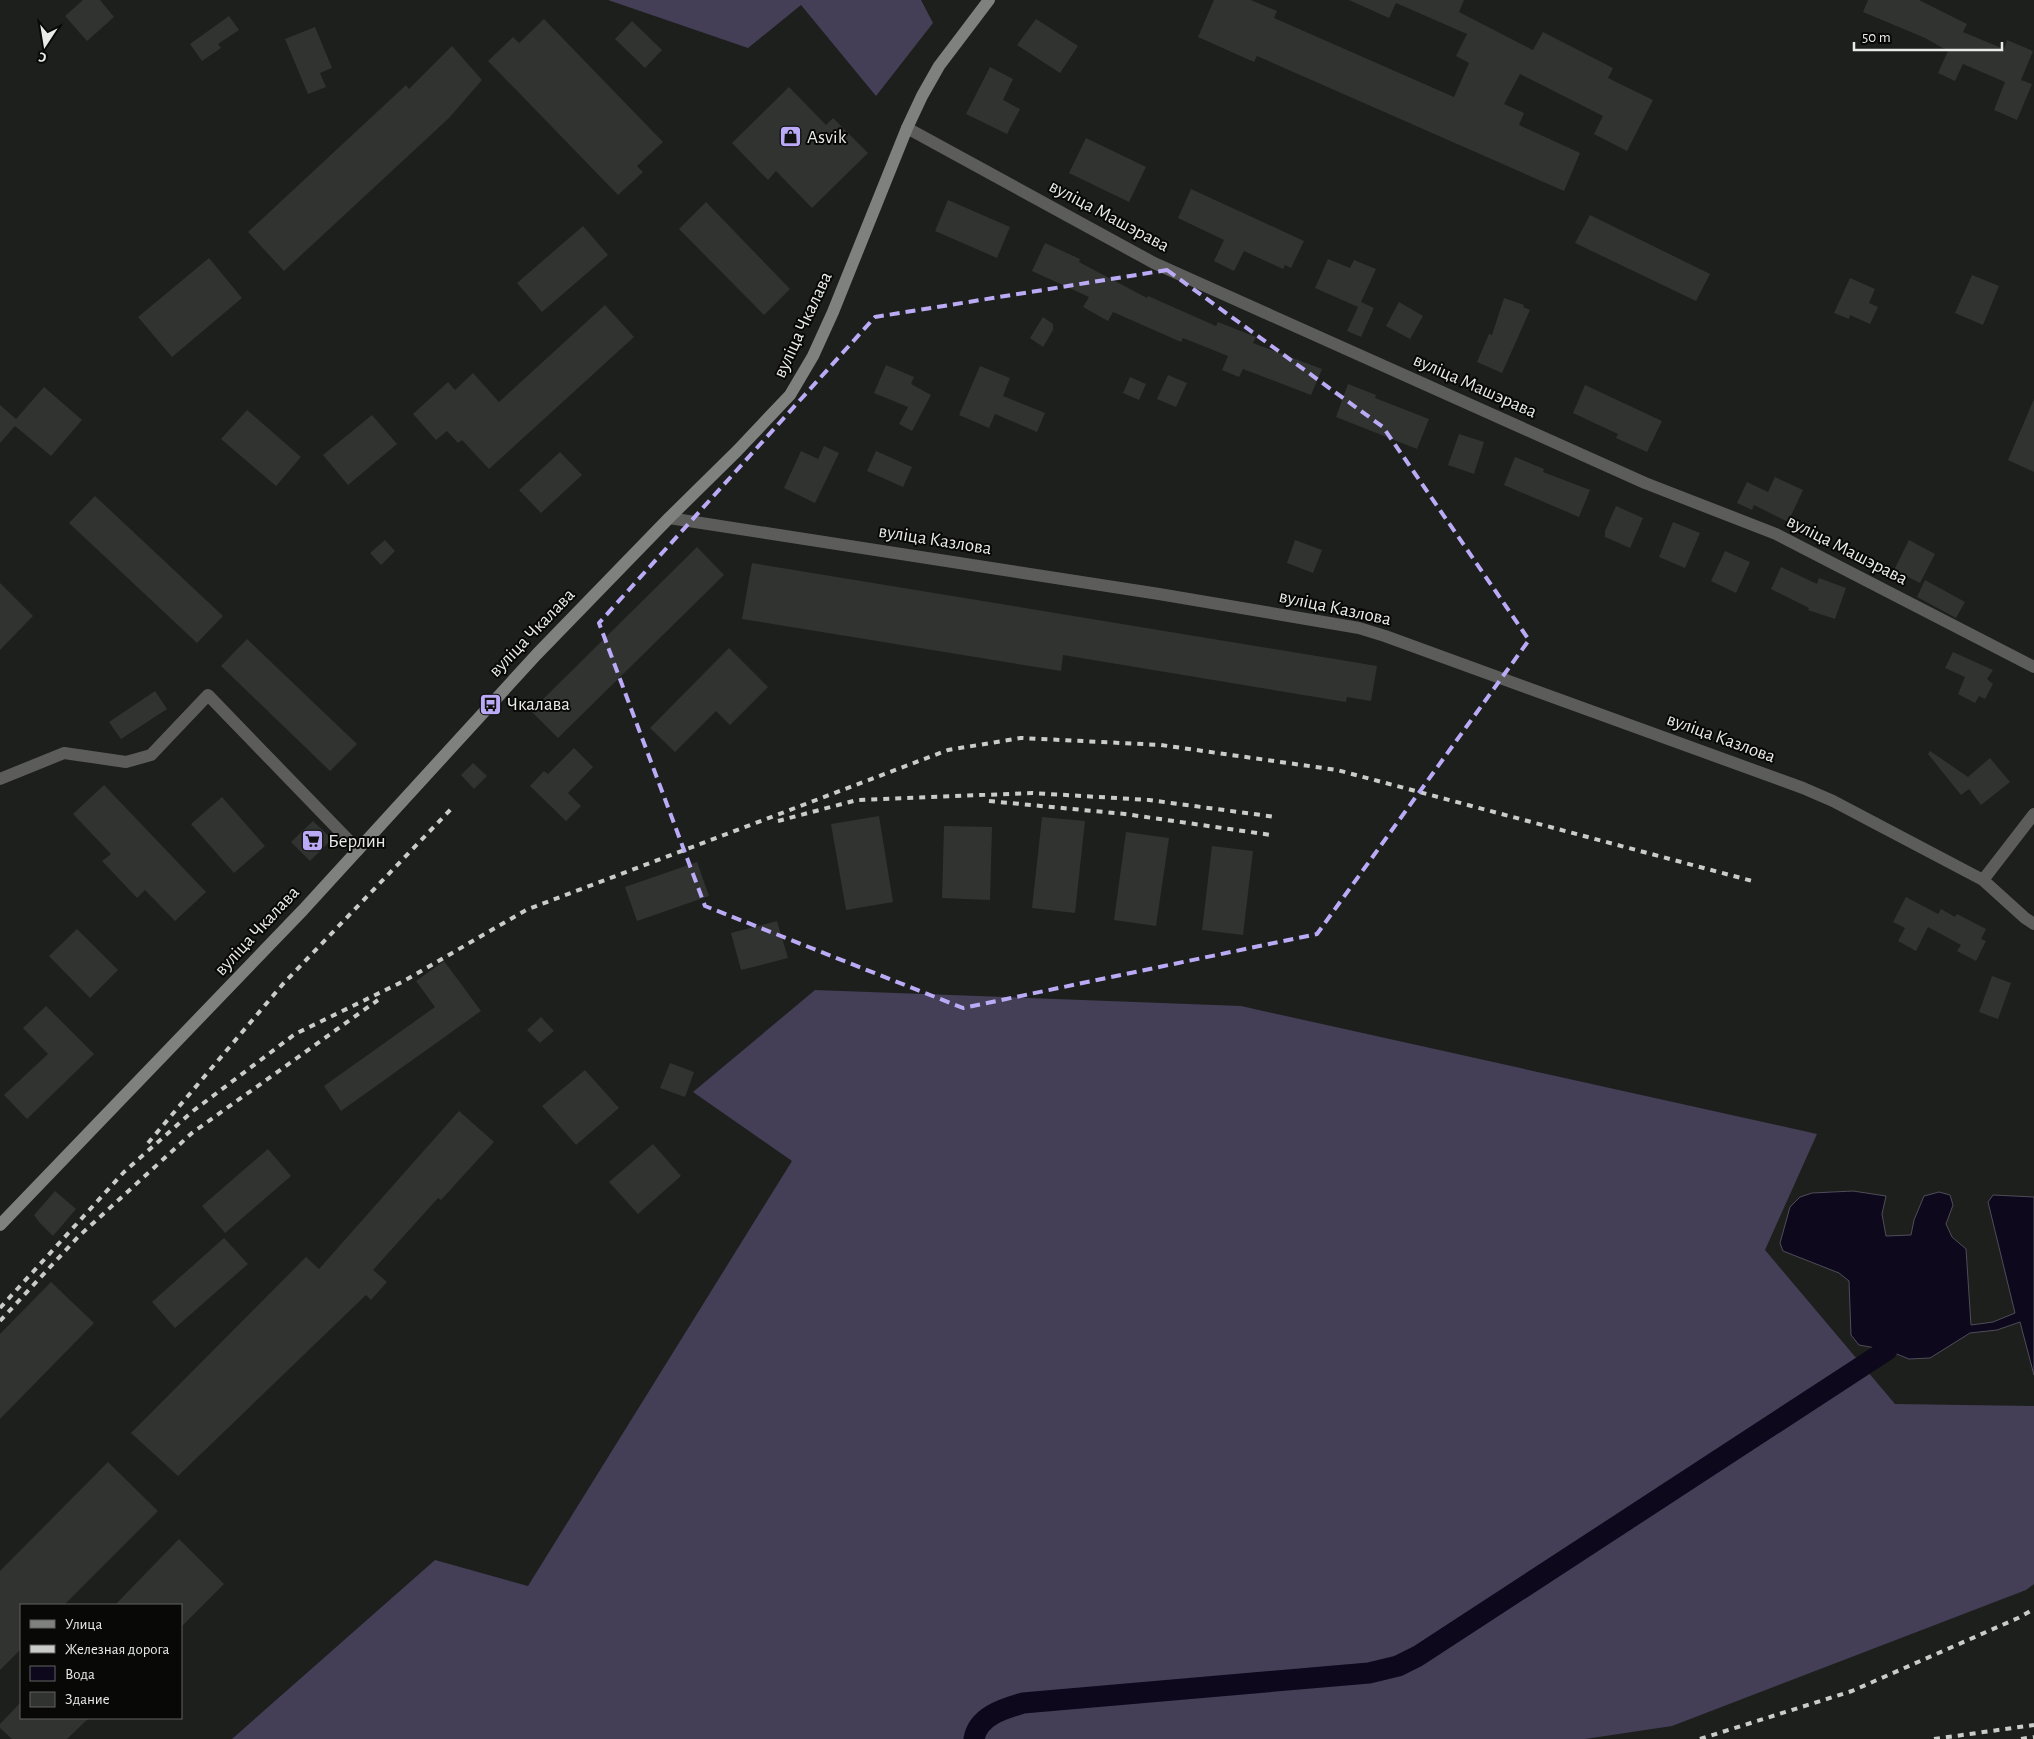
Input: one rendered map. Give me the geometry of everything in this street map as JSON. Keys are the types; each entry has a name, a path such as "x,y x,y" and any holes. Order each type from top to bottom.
{"street":[{"name":"вуліца Чкалава","path":"0,1225 234,982 358,850 537,654 790,396 802,377 833,312 907,128 939,66 989,0"},
{"name":"вуліца Машэрава","path":"907,128 1154,263 1645,483 1776,534 2034,667"},
{"name":"вуліца Казлова","path":"669,518 1139,591 1359,628 1803,788 1833,801 1983,880 2034,924"},
{"path":"0,780 64,753 126,762 151,755 208,695 358,850"},
{"path":"1983,880 2034,814"}],"highlighted area":[{"path":"1167,270 1383,427 1529,640 1317,934 963,1008 705,906 599,623 875,317"}],"shaded area":[{"path":"608,0 921,0 933,23 876,96 801,5 748,48"},
{"path":"815,990 1241,1006 1817,1134 1765,1250 1895,1404 2034,1406 2034,1584 2026,1590 1672,1726 1585,1739 232,1739 435,1560 528,1586 792,1161 693,1092"}],"water":[{"path":"1853,1191 1886,1196 1882,1214 1886,1236 1911,1235 1914,1220 1924,1196 1939,1192 1950,1195 1953,1205 1946,1224 1952,1237 1966,1249 1971,1325 1993,1322 2015,1313 1988,1202 1993,1195 2034,1197 2034,1375 2020,1322 1997,1330 1970,1333 1930,1358 1909,1359 1887,1350 1859,1345 1851,1335 1849,1281 1839,1273 1783,1251 1780,1243 1790,1207 1800,1197 1812,1193"}],"building":[{"path":"83,0 100,0 114,17 87,41 65,16"},
{"path":"1214,0 1251,0 1277,11 1274,18 1454,97 1469,63 1456,56 1467,34 1396,3 1389,18 1349,0 1464,0 1459,12 1533,50 1543,32 1613,68 1608,78 1653,100 1627,151 1594,134 1603,116 1520,74 1504,104 1524,113 1519,125 1580,153 1564,191 1257,56 1254,62 1198,37"},
{"path":"1868,0 1919,0 1967,24 1963,32 2004,49 2007,40 2033,51 2021,80 2032,84 2017,120 1994,110 2005,82 1963,64 1955,81 1938,73 1948,51 1925,38 1863,12"},
{"path":"229,16 239,30 218,44 221,48 202,61 190,44"},
{"path":"544,19 663,142 637,166 643,172 618,195 488,61 513,37 519,43"},
{"path":"1036,19 1078,46 1060,73 1017,45"},
{"path":"632,21 662,50 645,68 615,39"},
{"path":"315,27 332,68 320,73 326,87 308,94 285,39"},
{"path":"452,46 482,80 449,118 284,271 248,232 406,85 409,89"},
{"path":"990,67 1013,79 1003,100 1020,109 1007,134 966,114"},
{"path":"789,87 826,125 833,118 868,153 812,208 776,171 768,180 732,143"},
{"path":"1086,138 1146,167 1129,202 1069,173"},
{"path":"1191,189 1304,241 1291,268 1285,265 1283,269 1244,251 1234,271 1214,261 1224,240 1178,218"},
{"path":"948,200 1010,227 997,258 935,231"},
{"path":"706,202 790,289 764,315 679,229"},
{"path":"1590,215 1710,274 1696,301 1575,243"},
{"path":"583,226 608,255 542,312 517,283"},
{"path":"1045,243 1080,259 1079,262 1147,298 1148,296 1216,326 1218,322 1256,337 1253,343 1322,369 1311,395 1243,369 1239,377 1222,370 1228,356 1183,338 1181,342 1113,312 1108,321 1083,307 1089,297 1032,271"},
{"path":"209,258 242,298 172,357 138,317"},
{"path":"1328,259 1350,268 1354,260 1376,269 1361,302 1374,308 1361,337 1347,331 1358,307 1315,288"},
{"path":"1972,275 1999,286 1983,325 1955,313"},
{"path":"1850,278 1875,289 1869,303 1878,307 1870,324 1850,315 1849,319 1834,313"},
{"path":"1504,298 1524,305 1523,307 1530,310 1502,373 1477,362 1489,334 1492,335"},
{"path":"1399,302 1423,316 1410,339 1386,326"},
{"path":"605,305 634,337 489,469 462,440 458,443 447,431 436,440 413,414 448,382 455,390 473,373 499,402"},
{"path":"1043,317 1053,324 1053,330 1043,347 1030,338"},
{"path":"886,365 914,377 911,384 931,395 912,431 899,424 908,407 874,393"},
{"path":"980,366 1010,378 1003,396 1045,413 1037,432 995,414 989,428 959,415"},
{"path":"1168,375 1187,383 1176,407 1157,399"},
{"path":"1130,377 1146,384 1139,400 1123,393"},
{"path":"1348,384 1376,395 1375,398 1429,419 1417,449 1336,417"},
{"path":"1585,385 1662,421 1647,452 1616,438 1618,434 1573,413"},
{"path":"44,387 82,420 51,456 15,426 0,443 0,405 16,419"},
{"path":"2034,399 2034,472 2008,460"},
{"path":"247,410 301,457 276,486 221,439"},
{"path":"372,415 397,444 348,485 323,455"},
{"path":"1459,434 1484,442 1474,474 1448,465"},
{"path":"824,446 839,453 815,503 784,488 801,451 818,459"},
{"path":"876,451 912,467 903,487 867,471"},
{"path":"560,452 582,475 541,513 519,490"},
{"path":"1515,457 1544,469 1543,472 1590,490 1579,517 1504,485"},
{"path":"1775,477 1803,490 1788,522 1754,505 1752,510 1737,503 1747,482 1768,492"},
{"path":"95,496 223,616 197,643 69,523"},
{"path":"1616,506 1643,518 1630,548 1605,537 1605,531"},
{"path":"1673,522 1700,533 1685,568 1659,557"},
{"path":"385,540 395,551 381,565 370,553"},
{"path":"1295,540 1322,550 1313,573 1287,563"},
{"path":"1909,540 1935,554 1920,583 1894,570"},
{"path":"697,547 724,575 558,738 531,711"},
{"path":"1725,551 1750,562 1736,593 1711,581"},
{"path":"752,563 1377,666 1371,701 1347,697 1346,702 1063,655 1061,671 742,619"},
{"path":"1781,567 1817,584 1819,578 1846,588 1835,619 1808,610 1809,608 1771,589"},
{"path":"1925,580 1965,602 1956,618 1917,597"},
{"path":"0,583 33,616 0,650"},
{"path":"247,639 357,744 330,771 221,666"},
{"path":"729,648 768,687 730,725 716,711 675,752 650,728"},
{"path":"1953,652 1993,670 1987,679 1993,684 1985,699 1979,696 1975,703 1958,694 1965,677 1945,668"},
{"path":"155,691 167,709 121,739 109,722"},
{"path":"574,748 593,767 568,793 581,806 566,821 530,786 544,771 548,774"},
{"path":"1930,751 1968,777 1990,758 2010,782 1981,805 1969,789 1961,795 1928,754"},
{"path":"473,763 487,776 474,789 461,775"},
{"path":"104,785 206,892 175,921 145,890 137,898 102,861 111,854 73,814"},
{"path":"222,797 265,846 234,873 191,824"},
{"path":"879,816 893,902 846,910 831,824"},
{"path":"1042,817 1085,821 1075,913 1032,908"},
{"name":"Берлин","path":"313,821 332,839 310,861 291,842"},
{"path":"944,826 992,827 990,900 942,898"},
{"path":"1126,832 1169,838 1156,926 1114,920"},
{"path":"1212,846 1253,851 1243,935 1202,930"},
{"path":"697,862 709,896 637,921 625,887"},
{"path":"1906,897 1938,914 1941,909 1955,917 1957,914 1986,929 1981,939 1986,941 1976,961 1957,951 1961,945 1928,927 1916,951 1898,941 1905,928 1893,922"},
{"path":"777,921 788,958 741,970 731,933"},
{"path":"77,929 118,970 90,998 49,956"},
{"path":"444,961 481,1011 341,1111 324,1086 435,1007 416,981"},
{"path":"1992,976 2011,983 1998,1019 1979,1012"},
{"path":"46,1006 94,1054 27,1119 4,1095 48,1054 23,1028"},
{"path":"541,1017 554,1031 540,1043 527,1030"},
{"path":"670,1063 694,1072 685,1097 660,1088"},
{"path":"585,1070 619,1108 576,1145 542,1106"},
{"path":"459,1111 494,1142 441,1200 438,1198 373,1270 387,1282 371,1300 366,1295 178,1476 131,1433 306,1257 319,1269"},
{"path":"653,1144 681,1176 638,1214 609,1182"},
{"path":"268,1149 291,1176 225,1233 202,1206"},
{"path":"55,1191 76,1209 53,1236 34,1215"},
{"path":"224,1238 248,1264 175,1328 152,1302"},
{"path":"51,1282 94,1323 0,1419 0,1334"},
{"path":"108,1462 158,1511 65,1604 20,1604 20,1650 0,1670 0,1571"},
{"path":"179,1539 224,1584 182,1626 182,1604 116,1604"},
{"path":"20,1703 20,1719 88,1719 67,1739 12,1739 0,1728 0,1724"}],"waterway":[{"path":"974,1739 976,1731 986,1719 1000,1711 1023,1703 1369,1673 1398,1666 1418,1656 1887,1350"}],"railway":[{"path":"0,1308 124,1172 193,1111 295,1034 404,981 526,910 948,750 1021,738 1161,745 1337,770 1756,882"},
{"path":"778,821 857,800 1032,793 1149,800 1276,817"},
{"path":"989,801 1125,814 1271,835"},
{"path":"148,1143 283,984 452,808"},
{"path":"0,1321 78,1237 192,1133 378,1000"},
{"path":"1700,1739 1852,1691 2018,1618 2034,1609"},
{"path":"1934,1739 2034,1725"},
{"path":"2021,1739 2034,1737"}],"place":[{"name":"Asvik","path":"791,137"},
{"name":"Чкалава","path":"491,704"},
{"name":"Берлин","path":"312,841"}]}
